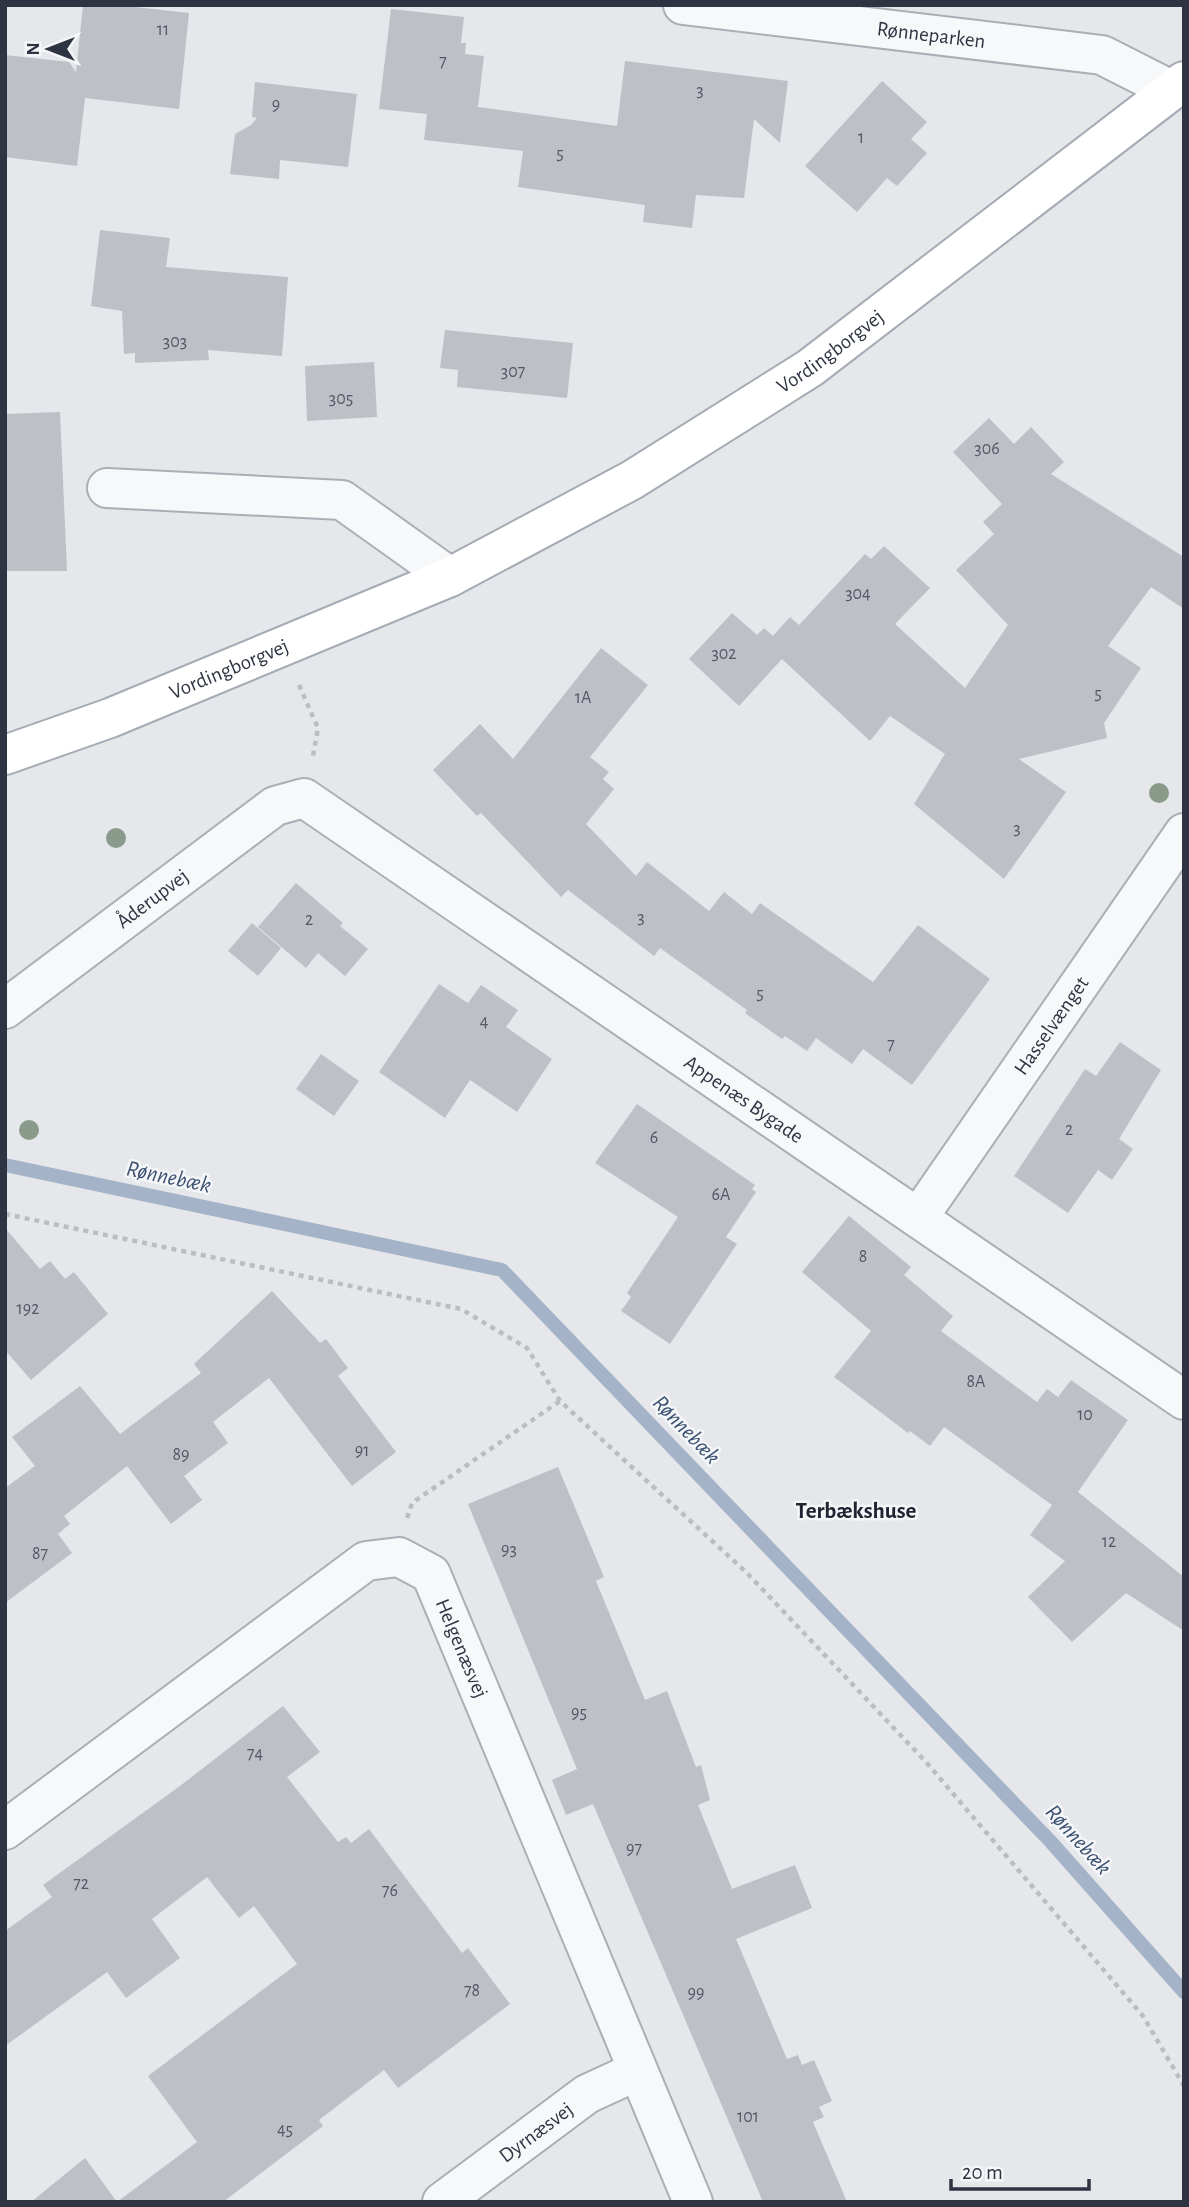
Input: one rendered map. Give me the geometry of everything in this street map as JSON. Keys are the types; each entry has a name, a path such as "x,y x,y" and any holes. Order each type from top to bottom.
{"main road":[{"name":"Vordingborgvej","path":"5,755 110,718 450,577 632,480 810,368 1178,86"}],"street":[{"name":"Rønneparken","path":"683,5 1102,55 1178,86"},
{"path":"107,488 342,500 450,577"},
{"name":"Åderupvej","path":"5,1009 275,806 304,798"},
{"name":"Appenæs Bygade","path":"304,798 1184,1400"},
{"name":"Hasselvænget","path":"918,1218 1184,833"},
{"name":"Helgenæsvej","path":"394,1558 398,1557 431,1574 693,2202"},
{"path":"5,1830 366,1561 394,1558"},
{"name":"Dyrnæsvej","path":"442,2202 586,2094 637,2071"}],"path":[{"path":"283,648 318,728 304,798"},
{"path":"5,1214 461,1309 527,1348 560,1401 747,1573 926,1762 1143,2016 1184,2086"},
{"path":"394,1558 412,1503 560,1401"}],"building":[{"path":"83,5 117,5 189,13 179,109 85,98 77,166 5,157 5,55 69,62 76,72"},
{"path":"391,9 464,17 461,43 466,43 465,54 484,56 478,107 617,126 625,61 788,81 780,143 754,119 744,198 696,195 692,228 643,222 645,205 518,187 523,151 424,140 427,114 379,109"},
{"path":"882,81 927,122 911,139 927,153 897,186 887,178 857,212 805,166"},
{"path":"255,82 357,94 348,167 280,160 279,179 230,174 235,134 251,125 257,118 252,117"},
{"path":"100,230 170,238 166,267 288,277 282,356 208,350 209,360 135,363 135,353 124,354 122,311 91,306"},
{"path":"445,330 573,343 567,398 457,387 458,370 440,368"},
{"path":"374,362 377,417 307,421 305,366"},
{"path":"60,412 67,571 5,571 5,414"},
{"path":"989,418 1014,444 1031,427 1064,462 1051,474 1184,557 1184,609 1151,587 1108,646 1141,668 1104,723 1107,738 1019,759 1066,792 1004,879 914,804 945,754 890,716 870,741 782,659 739,706 689,659 732,613 757,635 764,628 773,636 790,617 799,625 865,554 871,559 884,546 930,588 895,624 965,688 1008,625 956,570 994,534 983,522 1002,504 953,452"},
{"path":"601,648 648,685 590,757 609,772 603,779 614,789 586,824 636,876 647,862 709,911 724,892 752,914 760,903 873,982 918,925 990,979 912,1085 863,1049 852,1064 816,1038 807,1051 785,1036 782,1039 745,1013 747,1010 660,948 654,956 568,890 561,897 481,813 477,816 433,770 480,724 513,759"},
{"path":"296,883 343,923 340,926 368,949 345,976 318,953 306,968 258,927"},
{"path":"252,923 281,948 258,976 228,951"},
{"path":"439,984 468,1003 481,985 518,1010 506,1027 552,1059 517,1112 470,1080 445,1118 379,1072"},
{"path":"1120,1042 1161,1070 1119,1139 1133,1149 1112,1180 1098,1170 1068,1213 1014,1176 1085,1069 1096,1076"},
{"path":"321,1054 359,1081 334,1116 296,1089"},
{"path":"637,1104 755,1185 752,1189 756,1192 726,1237 737,1244 670,1344 621,1311 631,1297 627,1293 678,1217 595,1163"},
{"path":"849,1216 911,1267 904,1275 953,1316 941,1331 1037,1402 1047,1389 1058,1397 1071,1380 1128,1420 1078,1492 1184,1577 1184,1631 1126,1593 1072,1642 1028,1597 1065,1561 1030,1535 1052,1505 944,1427 930,1446 910,1431 908,1433 834,1377 871,1331 802,1272"},
{"path":"5,1228 40,1269 50,1261 65,1279 74,1272 108,1314 31,1380 5,1350"},
{"path":"272,1291 320,1343 326,1339 348,1368 338,1376 396,1452 352,1486 269,1378 213,1422 228,1443 184,1476 202,1500 171,1524 127,1466 64,1516 70,1524 58,1534 72,1553 5,1603 5,1488 35,1466 12,1437 80,1386 120,1434 201,1373 194,1364"},
{"path":"558,1467 604,1577 596,1581 645,1700 667,1691 696,1767 701,1765 710,1800 698,1805 732,1889 795,1865 812,1908 736,1939 787,2059 798,2055 802,2065 814,2060 832,2101 819,2107 824,2117 813,2122 847,2202 763,2202 593,1804 566,1815 552,1780 577,1769 468,1504"},
{"path":"283,1706 320,1752 287,1777 338,1842 346,1837 351,1843 369,1829 462,1953 468,1948 510,2004 398,2088 384,2070 319,2120 323,2126 223,2202 117,2202 197,2142 148,2076 297,1964 254,1906 239,1918 207,1877 152,1919 180,1958 126,1998 107,1972 5,2046 5,1931 52,1897 43,1885 180,1786"},
{"path":"85,2158 117,2202 31,2202"}],"waterway":[{"name":"Rønnebæk","path":"5,1165 502,1270 1051,1842 1184,1992"}],"district":[{"name":"Terbækshuse","path":"856,1510"}]}
